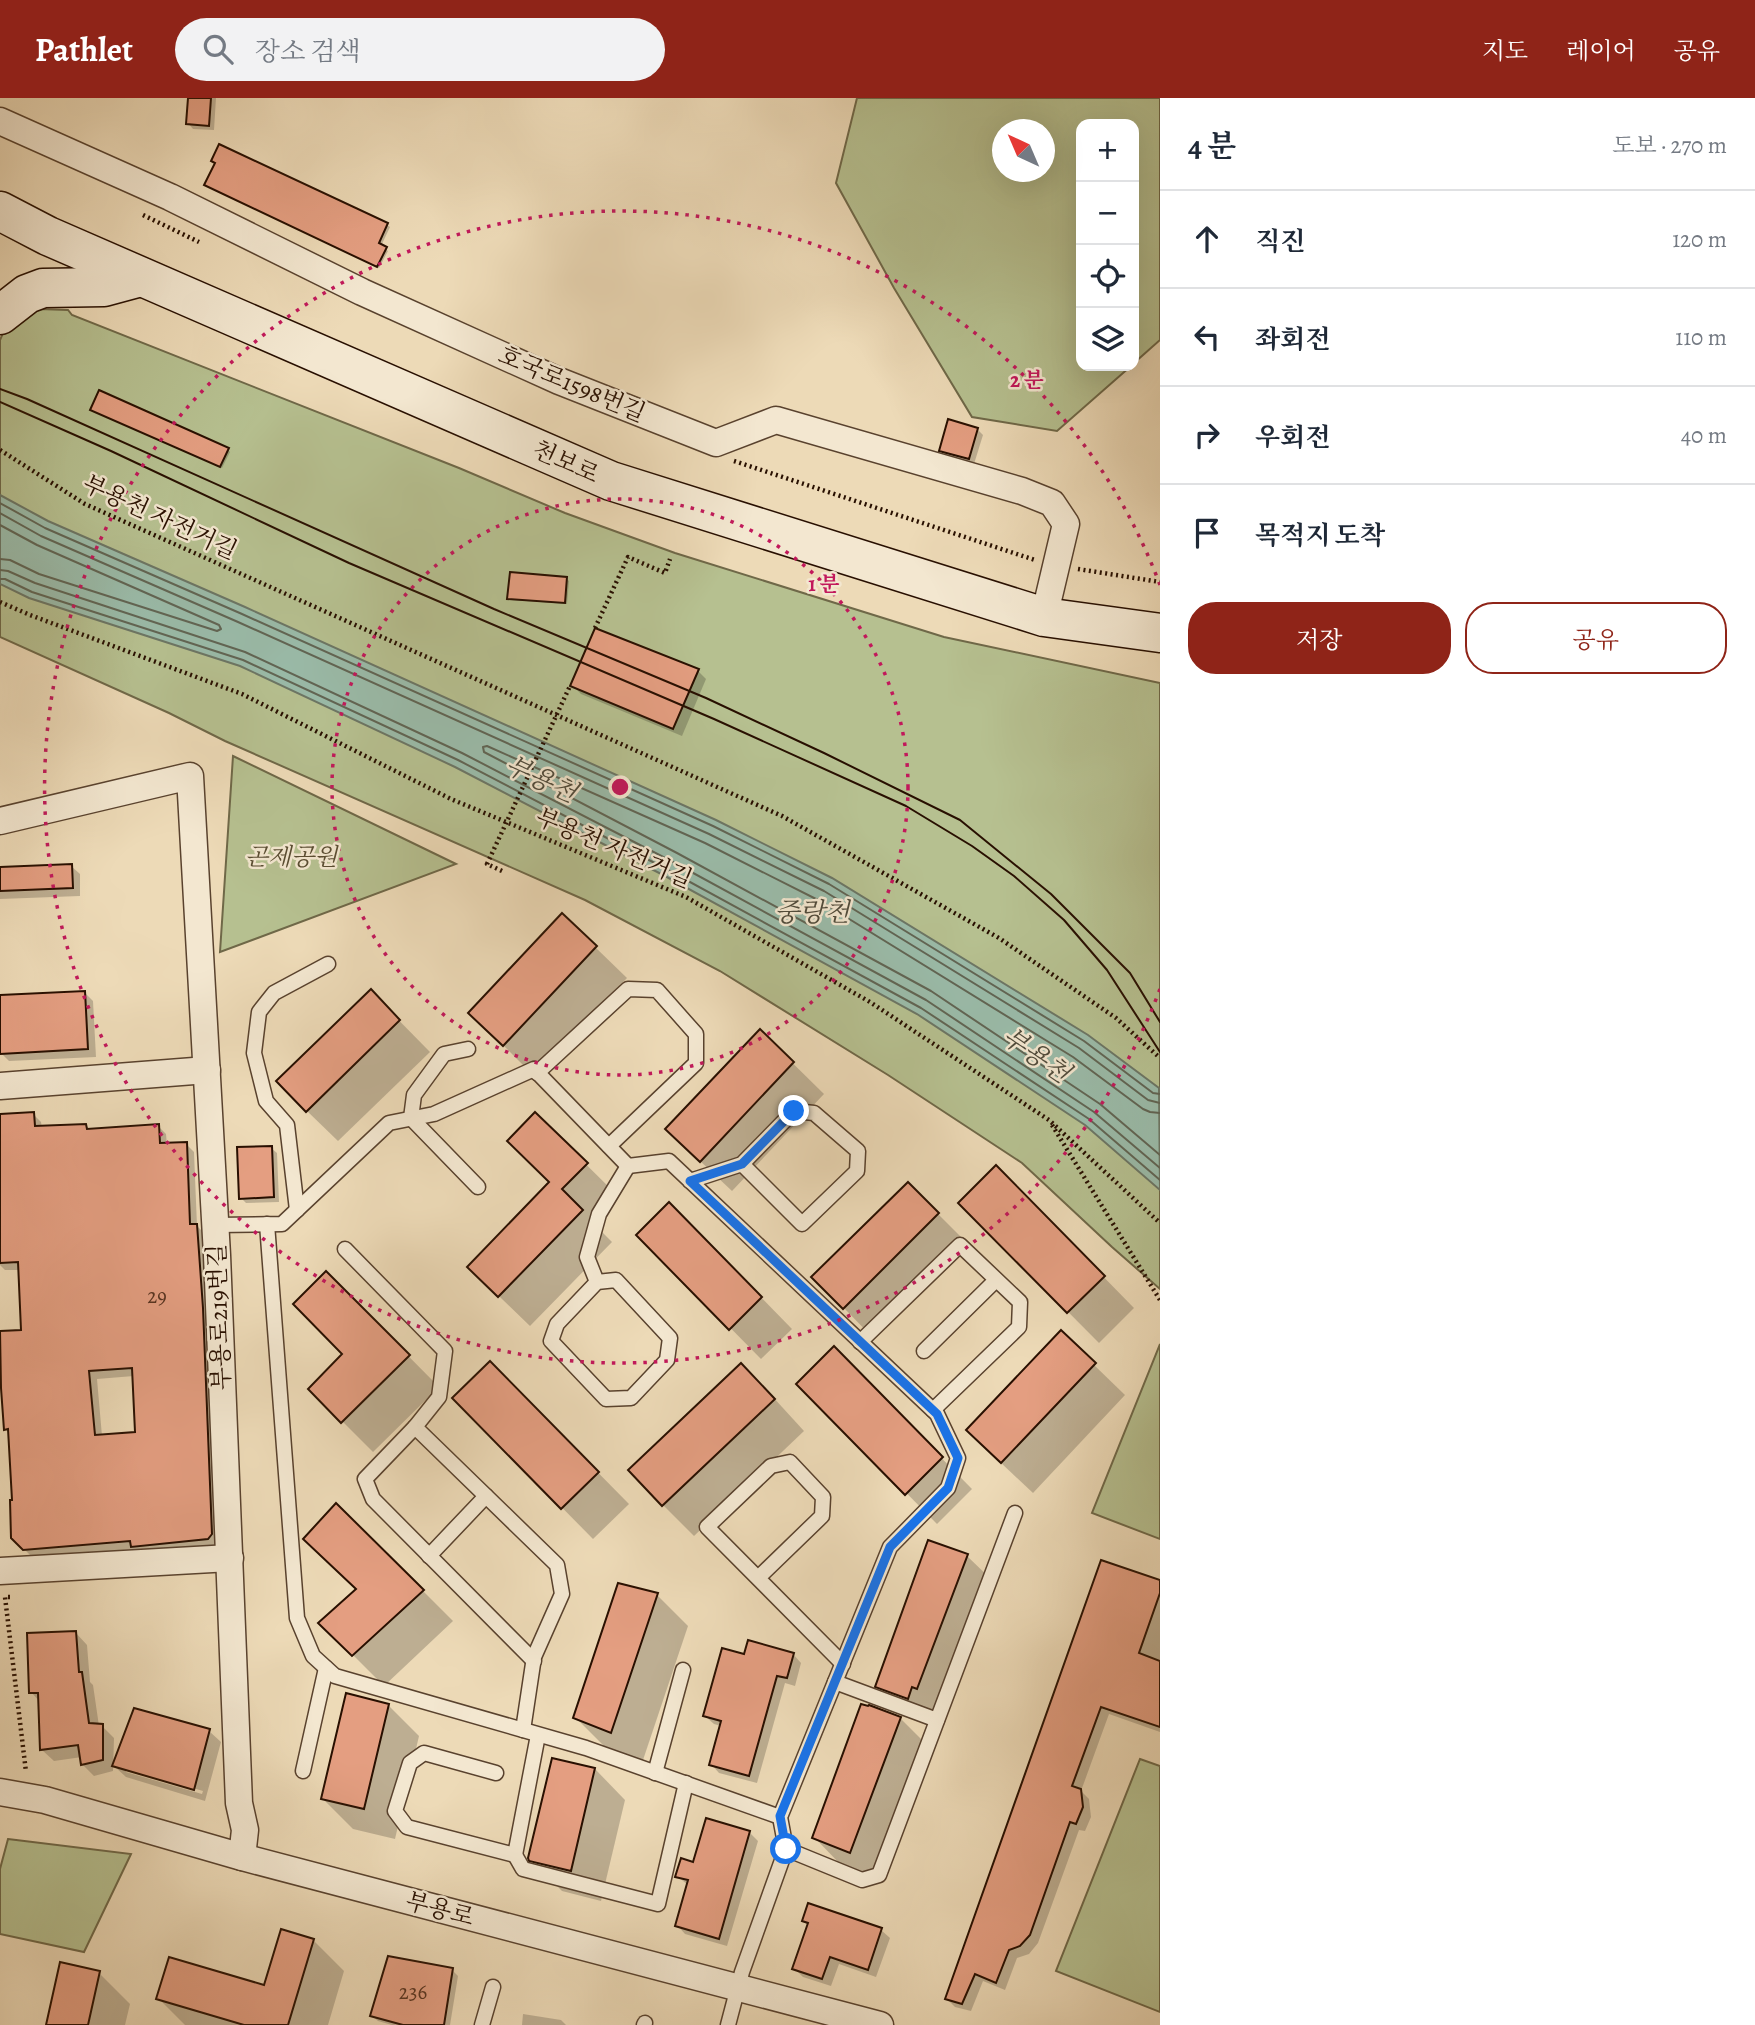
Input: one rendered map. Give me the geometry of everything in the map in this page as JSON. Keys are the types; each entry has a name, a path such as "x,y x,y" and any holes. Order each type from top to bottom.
{"main road":[{"name":"천보로","path":"3,221 48,236 611,481 1044,617 1160,634"},
{"path":"0,315 27,294 43,288 104,287 141,276"}],"street":[{"name":"호국로1598번길","path":"0,121 170,197 362,292 547,375 716,443 776,420 1022,491 1052,503 1066,524 1044,617"},
{"name":"부용로219번길","path":"0,821 190,776 216,1224 239,1803 245,1830 242,1857"},
{"path":"0,1086 207,1070"},
{"path":"0,1571 230,1558"},
{"name":"부용로","path":"0,1792 45,1800 242,1857 880,2025"}],"lane":[{"path":"297,1210 287,1125 267,1101 254,1053 259,1012 275,993 328,964"},
{"path":"537,1073 628,989 657,990 696,1034 696,1063 609,1146"},
{"path":"411,1118 414,1095 444,1055 468,1049"},
{"path":"216,1224 282,1224 389,1123 434,1114 534,1069 628,1166"},
{"path":"690,1181 742,1164 794,1111 814,1113 858,1151 856,1171 802,1224 742,1164"},
{"path":"411,1118 478,1186"},
{"path":"628,1166 669,1161 937,1414 958,1458 948,1488 890,1547 780,1816 786,1849 742,1972 728,2025"},
{"path":"597,1282 587,1257 598,1214 628,1166"},
{"path":"267,1224 297,1618 313,1656 335,1676 586,1748 780,1816"},
{"path":"860,1342 960,1245 1020,1302 1019,1327 933,1410"},
{"path":"345,1249 445,1351 439,1397 415,1427 365,1479 373,1499 534,1661"},
{"path":"616,1280 670,1338 667,1360 631,1398 606,1399 551,1341 557,1324 597,1282 616,1280"},
{"path":"924,1351 996,1280"},
{"path":"415,1427 557,1564 562,1594 534,1661 523,1730"},
{"path":"758,1578 822,1516 823,1497 790,1462 771,1466 707,1527 842,1664"},
{"path":"429,1556 486,1496"},
{"path":"786,1849 862,1880 879,1875 1015,1513"},
{"path":"303,1771 326,1668"},
{"path":"655,1773 683,1670"},
{"path":"835,1682 937,1720"},
{"path":"538,1734 515,1855 523,1869 658,1904 686,1783"},
{"path":"496,1773 424,1753 410,1763 395,1811 407,1827 515,1855"},
{"path":"482,2025 493,1987"}],"path":[{"name":"부용천 자전거길","path":"0,450 85,504 782,816 999,939 1116,1018 1160,1058"},
{"path":"595,628 628,557 665,573 670,559"},
{"name":"부용천 자전거길","path":"0,602 242,694 451,799 686,897 870,1002 1049,1120 1160,1223"},
{"path":"502,871 487,864 570,686"},
{"path":"1049,1120 1160,1299"},
{"path":"19,1596 5,1597 26,1772"}],"green space":[{"path":"857,98 1160,98 1160,340 1139,359 1139,119 1076,119 1076,371 1125,371 1057,431 972,417 894,288 836,183"},
{"path":"39,309 68,310 72,315 459,468 565,513 675,553 944,637 1160,683 1160,1289 1022,1163 888,1075 720,971 585,900 225,741 0,637 0,340 9,319"},
{"name":"곤제공원","path":"233,756 456,864 220,952"},
{"path":"1160,1344 1160,1539 1092,1513"},
{"path":"1140,1759 1160,1766 1160,2012 1056,1971"},
{"path":"8,1839 131,1854 84,1952 0,1934 0,1869"}],"water":[{"name":"중랑천","path":"0,495 48,521 716,820 832,878 1088,1035 1159,1088 1160,1190 1085,1125 917,1014 665,876 455,767 240,666 29,598 0,584"}],"building":[{"path":"188,98 211,98 209,126 186,124"},
{"path":"219,144 388,223 379,243 387,247 377,267 204,185 215,163 211,161"},
{"path":"99,390 229,448 220,467 90,410"},
{"path":"948,419 978,428 969,459 939,451"},
{"path":"510,572 567,577 565,603 507,599"},
{"path":"595,628 699,669 673,729 570,686"},
{"path":"72,864 73,888 0,891 0,867"},
{"path":"562,913 597,946 503,1046 468,1013"},
{"path":"371,989 400,1020 306,1112 276,1081"},
{"path":"85,991 88,1049 0,1054 0,995"},
{"path":"760,1029 794,1062 700,1162 665,1129"},
{"path":"34,1112 35,1126 86,1124 87,1129 159,1124 160,1143 187,1142 190,1224 197,1224 203,1308 212,1534 208,1539 131,1547 130,1541 23,1550 11,1538 12,1500 8,1429 4,1430 1,1388 0,1331 21,1330 18,1262 0,1263 0,1114","holes":["132,1368 135,1432 95,1435 89,1371"]},
{"path":"535,1112 588,1163 562,1189 583,1210 498,1297 467,1267 549,1182 507,1141"},
{"path":"272,1146 274,1197 239,1199 237,1147"},
{"path":"996,1165 1105,1276 1067,1313 958,1203"},
{"path":"908,1182 939,1213 843,1309 811,1277"},
{"path":"669,1202 762,1297 729,1330 636,1235"},
{"path":"326,1271 410,1355 341,1423 308,1389 342,1354 293,1304"},
{"path":"1061,1330 1096,1363 1001,1463 966,1430"},
{"path":"834,1346 943,1457 905,1495 796,1384"},
{"path":"490,1361 599,1472 561,1509 452,1398"},
{"path":"741,1363 775,1399 662,1506 628,1470"},
{"path":"336,1503 424,1590 352,1656 318,1623 356,1589 303,1539"},
{"path":"928,1540 968,1554 917,1689 912,1687 908,1699 875,1687"},
{"path":"1101,1560 1160,1580 1160,1593 1139,1653 1160,1661 1160,1727 1101,1707 1072,1786 1081,1789 1083,1807 1076,1824 1070,1822 1030,1935 1020,1946 1009,1950 996,1983 975,1974 962,2004 945,1999"},
{"path":"618,1583 658,1593 611,1733 573,1718"},
{"path":"76,1631 79,1672 82,1672 89,1723 103,1724 103,1760 81,1765 78,1745 40,1750 38,1693 29,1693 27,1633"},
{"path":"748,1640 794,1653 787,1678 777,1676 749,1776 709,1765 721,1721 703,1716 722,1648 744,1654"},
{"path":"346,1693 389,1704 364,1809 321,1799"},
{"path":"861,1704 901,1717 850,1853 812,1838"},
{"path":"134,1708 210,1729 194,1790 112,1766"},
{"path":"552,1758 595,1768 571,1871 529,1861 528,1858"},
{"path":"706,1818 750,1831 719,1939 675,1926 688,1880 675,1877 681,1858 693,1862"},
{"path":"808,1903 882,1928 868,1970 830,1957 822,1979 792,1969 808,1923 802,1921"},
{"path":"281,1929 314,1939 288,2025 244,2025 156,1999 169,1957 264,1985"},
{"path":"388,1956 453,1968 444,2025 403,2025 370,2016"},
{"path":"60,1962 100,1971 88,2025 46,2025"}],"tram line":[{"path":"0,389 494,609 706,698 960,820 1051,894 1130,973 1160,1022"},
{"path":"0,402 349,563 714,719 906,806 972,846 1014,876 1064,920 1107,970 1160,1052"}],"route":[{"path":"786,1849 780,1816 890,1547 948,1488 958,1458 937,1414 690,1181 742,1164 794,1111"}],"water label":[{"name":"부용천","path":"541,779"},
{"name":"부용천","path":"1036,1055"}]}
